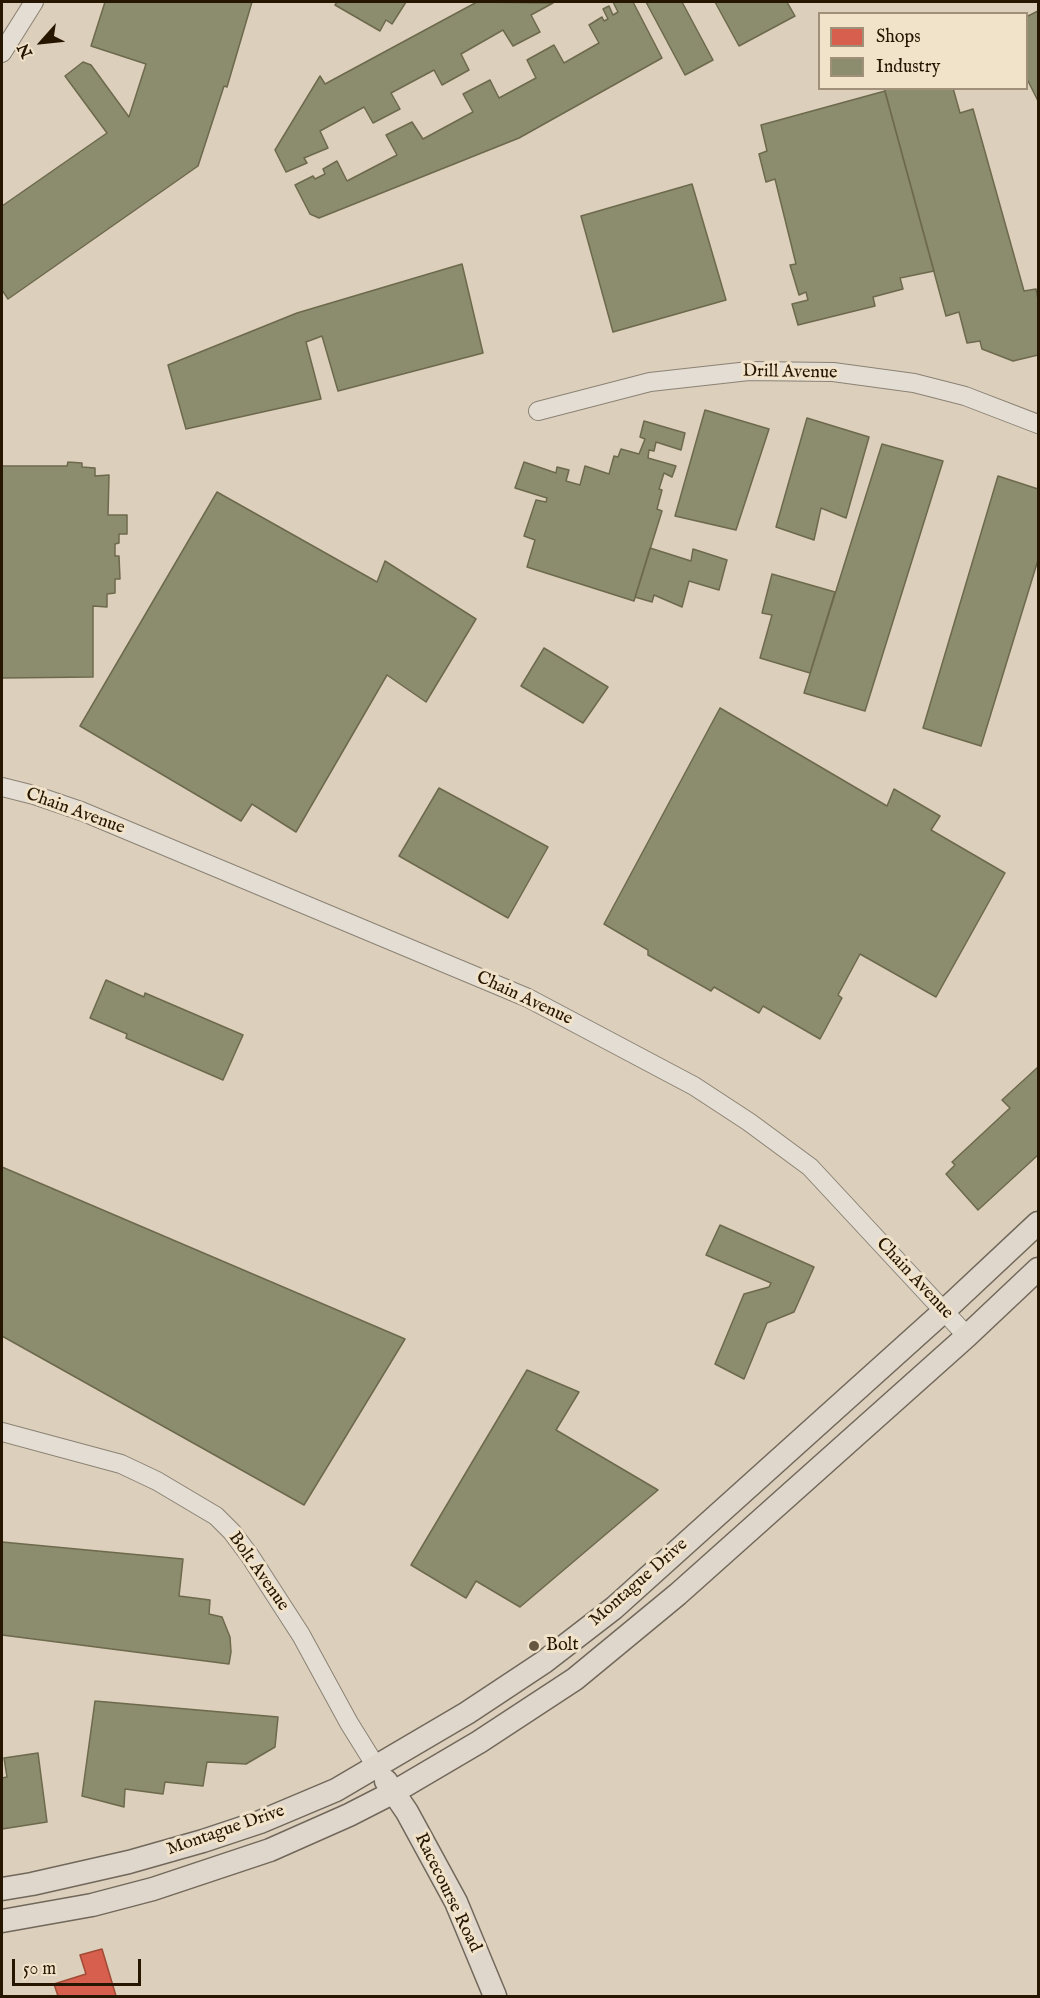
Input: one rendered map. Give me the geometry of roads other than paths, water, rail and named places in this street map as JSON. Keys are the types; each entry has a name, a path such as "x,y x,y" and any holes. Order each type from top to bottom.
{"main road":[{"name":"Montague Drive","path":"2,1888 32,1884 129,1862 214,1838 260,1822 336,1790 377,1768 467,1713 536,1668 614,1608 944,1311 1038,1223"},
{"name":"Montague Drive","path":"2,1921 92,1905 210,1872 270,1850 394,1792 479,1742 575,1680 678,1594 967,1336 1038,1269"},
{"name":"Racecourse Road","path":"377,1768 407,1812 456,1902 495,1996"}],"street":[{"path":"2,53 34,2"},
{"name":"Drill Avenue","path":"538,411 650,382 749,371 817,372 914,383 965,396 1038,424"},
{"name":"Chain Avenue","path":"2,787 81,811 528,998 694,1086 749,1122 810,1167 967,1336"},
{"name":"Bolt Avenue","path":"2,1432 120,1464 157,1481 216,1516 232,1532 250,1556 295,1625 377,1768"}],"place":[{"name":"Bolt","path":"534,1646"}]}
